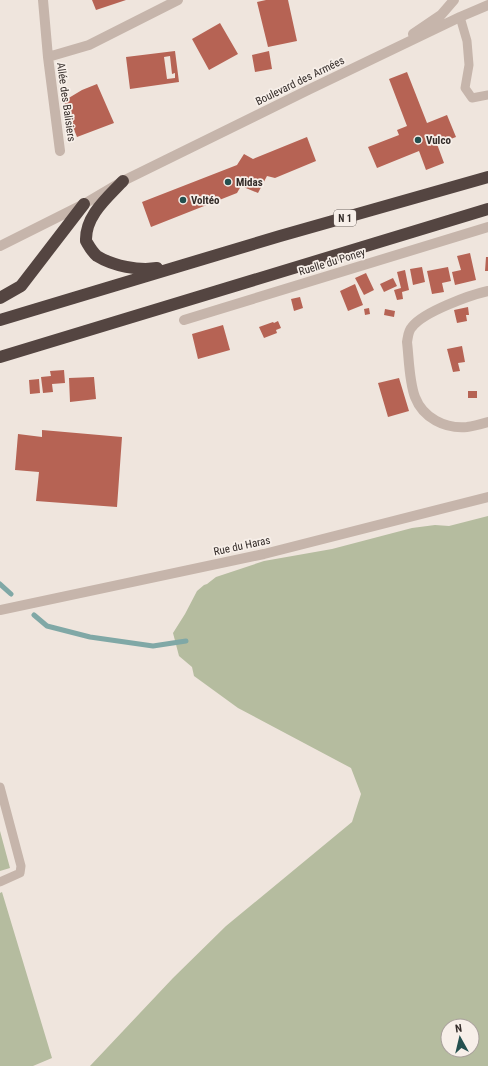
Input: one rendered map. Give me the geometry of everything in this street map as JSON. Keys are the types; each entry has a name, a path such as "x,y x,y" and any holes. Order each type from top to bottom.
{"highway":[{"name":"N 1","path":"0,320 488,177"},
{"path":"123,181 102,203 87,228 86,241 97,256 118,264 142,269 202,260"},
{"path":"0,298 21,286 84,204"},
{"path":"0,357 488,209"}],"street":[{"name":"Allée des Balisiers","path":"43,0 48,57 60,151"},
{"name":"Allée des Balisiers","path":"48,57 89,45 178,0"},
{"path":"384,54 441,15 454,0"},
{"name":"Boulevard des Armées","path":"0,246 84,204 123,181 308,90 488,5"},
{"name":"Ruelle du Poney","path":"184,320 488,227"},
{"path":"488,291 473,294 429,314 411,327 407,342 414,396 423,411 436,421 450,426 467,427 488,422"},
{"name":"Rue du Haras","path":"0,610 264,554 488,497"}],"lane":[{"path":"460,17 467,41 469,65 465,88 472,98 488,95"},
{"path":"0,787 21,866 20,873 0,882"}],"green space":[{"path":"488,516 488,1066 90,1066 173,978 226,926 352,822 361,794 351,768 238,708 194,676 192,667 179,656 173,633 197,591 216,577 264,561 332,549 412,528 435,525 449,526"},
{"path":"0,831 10,868 0,871"},
{"path":"2,892 52,1058 33,1066 0,1066 0,893"}],"building":[{"path":"92,0 126,0 96,10"},
{"path":"266,0 288,0 297,41 268,47 257,2"},
{"path":"220,23 238,54 209,70 192,39"},
{"path":"175,51 179,82 130,89 126,57","holes":["170,56 172,74 175,73 175,78 167,79 164,57"]},
{"path":"269,51 272,69 255,72 252,55"},
{"path":"407,72 427,123 447,115 456,137 437,144 444,163 426,170 419,151 377,168 368,147 399,135 397,130 407,126 389,79"},
{"path":"97,84 114,123 77,137 64,105 67,99 82,90"},
{"name":"Midas","path":"307,137 316,161 275,178 267,176 258,193 241,186 237,193 151,227 142,202 237,165 244,154 253,159"},
{"path":"470,253 476,280 455,285 452,272 461,270 457,256"},
{"path":"486,257 488,257 488,271 485,271"},
{"path":"422,267 425,282 413,285 410,269"},
{"path":"448,267 451,281 442,283 444,292 432,294 427,271"},
{"path":"405,270 409,290 402,292 403,299 397,300 394,290 401,288 397,272"},
{"path":"366,273 374,290 364,295 355,278"},
{"path":"393,278 397,286 384,292 380,284"},
{"path":"355,284 363,305 348,311 340,291"},
{"path":"300,297 303,308 294,311 291,299"},
{"path":"468,307 469,315 466,315 467,321 457,323 454,310"},
{"path":"369,308 370,314 365,315 364,309"},
{"path":"385,309 395,311 394,317 384,315"},
{"path":"278,321 281,328 276,330 277,333 264,338 259,327"},
{"path":"223,325 230,350 198,359 192,334"},
{"path":"462,346 465,362 458,363 460,371 453,372 447,349"},
{"path":"64,370 65,383 52,384 53,392 43,393 41,377 51,376 50,371"},
{"path":"94,377 96,399 70,402 69,378"},
{"path":"399,378 409,411 388,417 378,383"},
{"path":"39,379 40,393 30,394 29,380"},
{"path":"468,391 477,391 477,398 468,398"},
{"path":"42,430 122,437 117,507 36,501 39,472 15,470 18,434 42,437"}],"waterway":[{"path":"0,584 11,594"},
{"path":"34,615 47,626 90,637 153,646 186,641"}],"place":[{"name":"Vulco","path":"418,140"},
{"name":"Midas","path":"228,182"},
{"name":"Voltéo","path":"183,200"}]}
